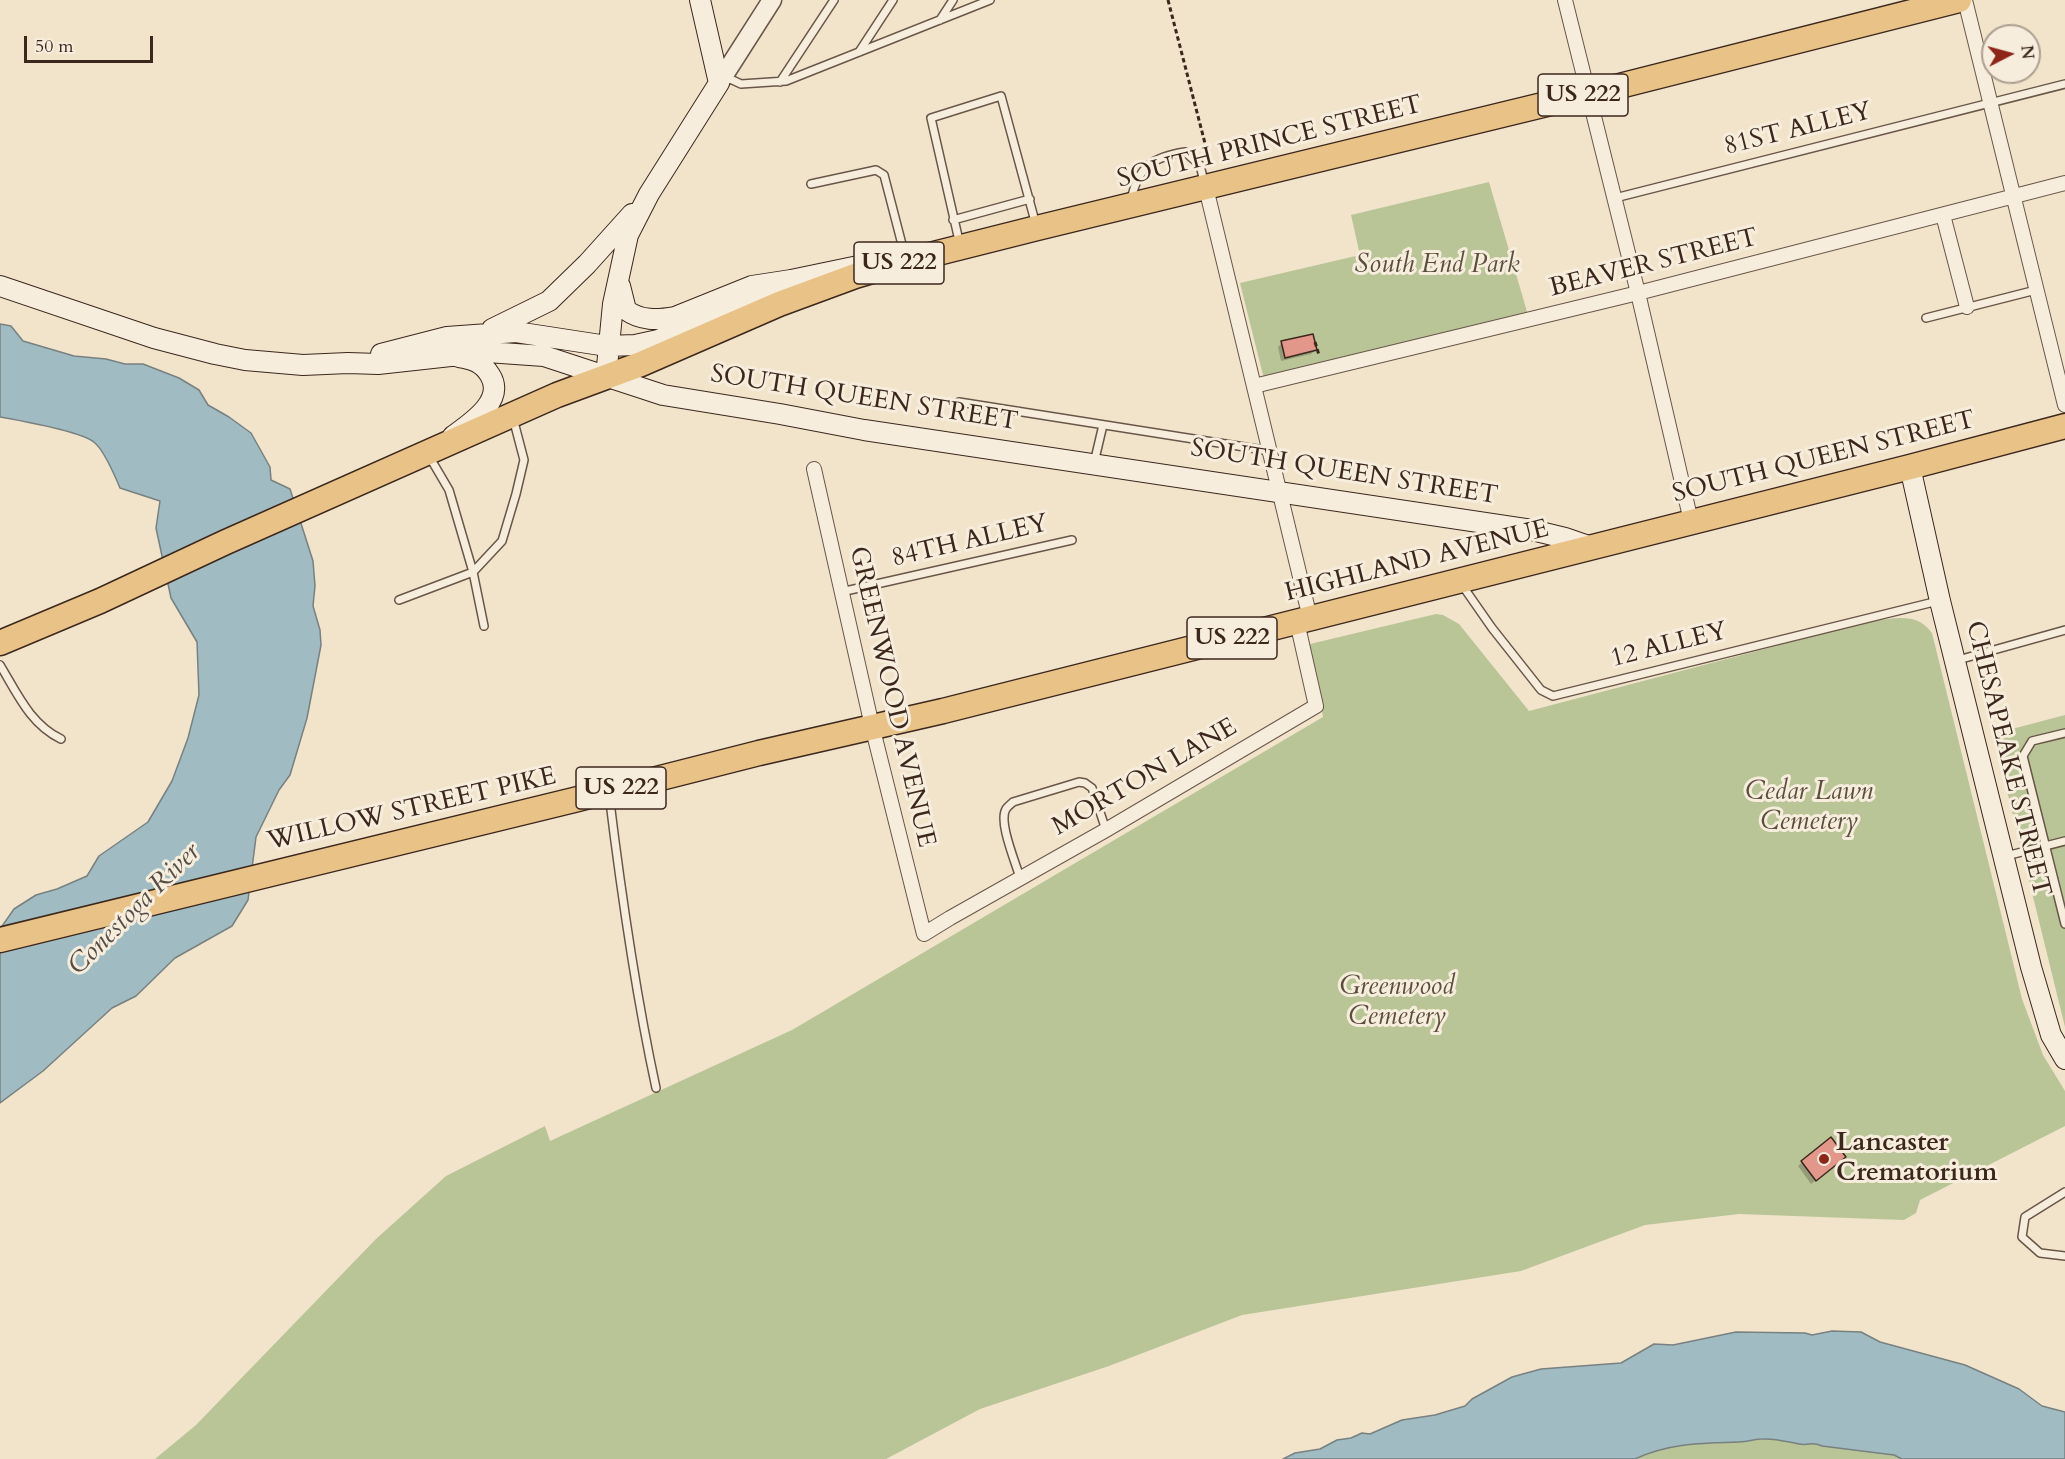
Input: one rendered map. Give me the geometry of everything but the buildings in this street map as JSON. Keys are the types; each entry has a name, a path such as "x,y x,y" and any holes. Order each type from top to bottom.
{"highway":[{"name":"SOUTH PRINCE STREET","path":"606,377 779,304 855,276 906,261 1588,94 1959,0"},
{"name":"US 222","path":"0,643 100,601 226,542 512,415 606,377"},
{"name":"SOUTH QUEEN STREET","path":"1591,547 2065,426"},
{"name":"HIGHLAND AVENUE","path":"872,726 943,711 1591,547"},
{"name":"WILLOW STREET PIKE","path":"0,940 872,726"}],"main road":[{"path":"606,377 608,346 619,274 628,235 649,194 721,79 700,0"},
{"path":"482,333 549,301 587,264 649,194"},
{"path":"619,274 622,301 626,310 636,318 649,320 675,317 752,286 858,265 906,261"},
{"path":"0,286 154,338 215,354 245,360 303,365 348,363 447,337 482,333 516,332 608,346 635,345 658,340 791,280"},
{"name":"SOUTH QUEEN STREET","path":"348,363 378,364 488,352 544,356 663,395 864,430 1532,530 1591,547"},
{"path":"428,454 469,423 489,404 495,392 493,379 480,362 451,356"},
{"name":"CHESAPEAKE STREET","path":"1910,467 1940,601 2031,967 2050,1035 2065,1059"}],"street":[{"path":"721,79 772,0"},
{"path":"1566,0 1691,521"},
{"path":"1965,0 2065,405"},
{"name":"BEAVER STREET","path":"1254,386 1638,293 2065,183"},
{"path":"1206,188 1280,492 1304,620"},
{"path":"1943,215 1967,307"},
{"name":"GREENWOOD AVENUE","path":"814,469 872,726 924,934"},
{"name":"MORTON LANE","path":"924,934 1316,706 1304,620"}],"lane":[{"path":"780,82 834,0"},
{"path":"859,52 893,0"},
{"path":"940,20 953,0"},
{"path":"721,79 741,84 786,81 990,0"},
{"name":"81ST ALLEY","path":"1615,198 2065,84"},
{"path":"961,247 931,118 1001,96 1037,228"},
{"path":"1129,207 1133,188 1142,169 1164,155 1185,152 1200,165 1206,188"},
{"path":"811,184 876,170 884,175 906,261"},
{"path":"953,220 1030,199"},
{"path":"1926,318 2036,290"},
{"path":"959,402 1270,451"},
{"path":"399,600 473,572 502,541 524,460 512,415"},
{"path":"1094,464 1103,425"},
{"path":"428,454 449,490 473,572 484,626"},
{"name":"84TH ALLEY","path":"841,592 1072,540"},
{"name":"12 ALLEY","path":"1460,580 1492,628 1541,690 1553,696 1940,601"},
{"path":"1955,661 2065,630"},
{"path":"0,665 45,731 61,739"},
{"path":"2065,733 2032,741 2023,756 2065,924"},
{"path":"1020,878 1005,829 1006,809 1013,802 1079,782 1085,783 1092,788 1106,830"},
{"path":"609,791 628,934 656,1088"},
{"path":"2003,856 2065,841"},
{"path":"2065,1194 2025,1217 2022,1237 2040,1253 2065,1256"}],"path":[{"path":"1168,0 1208,154 1206,188"},
{"path":"1315,342 1320,360"}],"green space":[{"name":"South End Park","path":"1489,182 1528,315 1264,379 1240,283 1360,255 1351,215"},
{"name":"Greenwood Cemetery","path":"1436,614 1443,615 1459,624 1529,711 1871,621 1904,618 1926,626 1932,633 2022,999 2043,1055 2065,1091 2065,1126 1920,1200 1916,1213 1904,1220 1739,1214 1645,1225 1521,1271 1242,1315 1109,1366 980,1409 886,1459 155,1459 196,1425 376,1239 446,1176 545,1126 550,1141 792,1030 1323,717 1310,644"},
{"path":"2065,715 2065,1027 1993,734"},
{"path":"1763,1439 1792,1441 1800,1444 1814,1442 1822,1446 1894,1455 1902,1459 1635,1459 1688,1443 1744,1442"}],"water":[{"name":"Conestoga River","path":"0,324 11,326 23,341 74,356 106,359 125,364 143,364 179,378 199,390 208,405 251,433 270,467 271,480 290,489 313,561 315,586 313,606 320,630 321,645 307,718 290,775 279,790 256,837 248,900 232,926 175,958 136,996 112,1008 43,1071 0,1103 0,929 14,909 36,895 87,876 99,856 148,822 172,781 188,738 199,695 197,642 171,598 156,528 160,501 120,488 102,452 95,443 88,439 50,427 0,417"},
{"path":"1832,1331 1861,1332 1880,1342 1965,1365 2019,1389 2042,1406 2065,1412 2065,1459 1902,1459 1894,1455 1759,1439 1673,1447 1635,1459 1283,1459 1295,1453 1320,1449 1337,1440 1351,1438 1362,1433 1370,1434 1402,1420 1435,1415 1465,1406 1472,1399 1512,1377 1541,1369 1621,1363 1654,1344 1673,1345 1736,1332 1812,1335"}],"place":[{"name":"Lancaster Crematorium","path":"1824,1159"}],"park label":[{"name":"Cedar Lawn Cemetery","path":"1809,808"}]}
